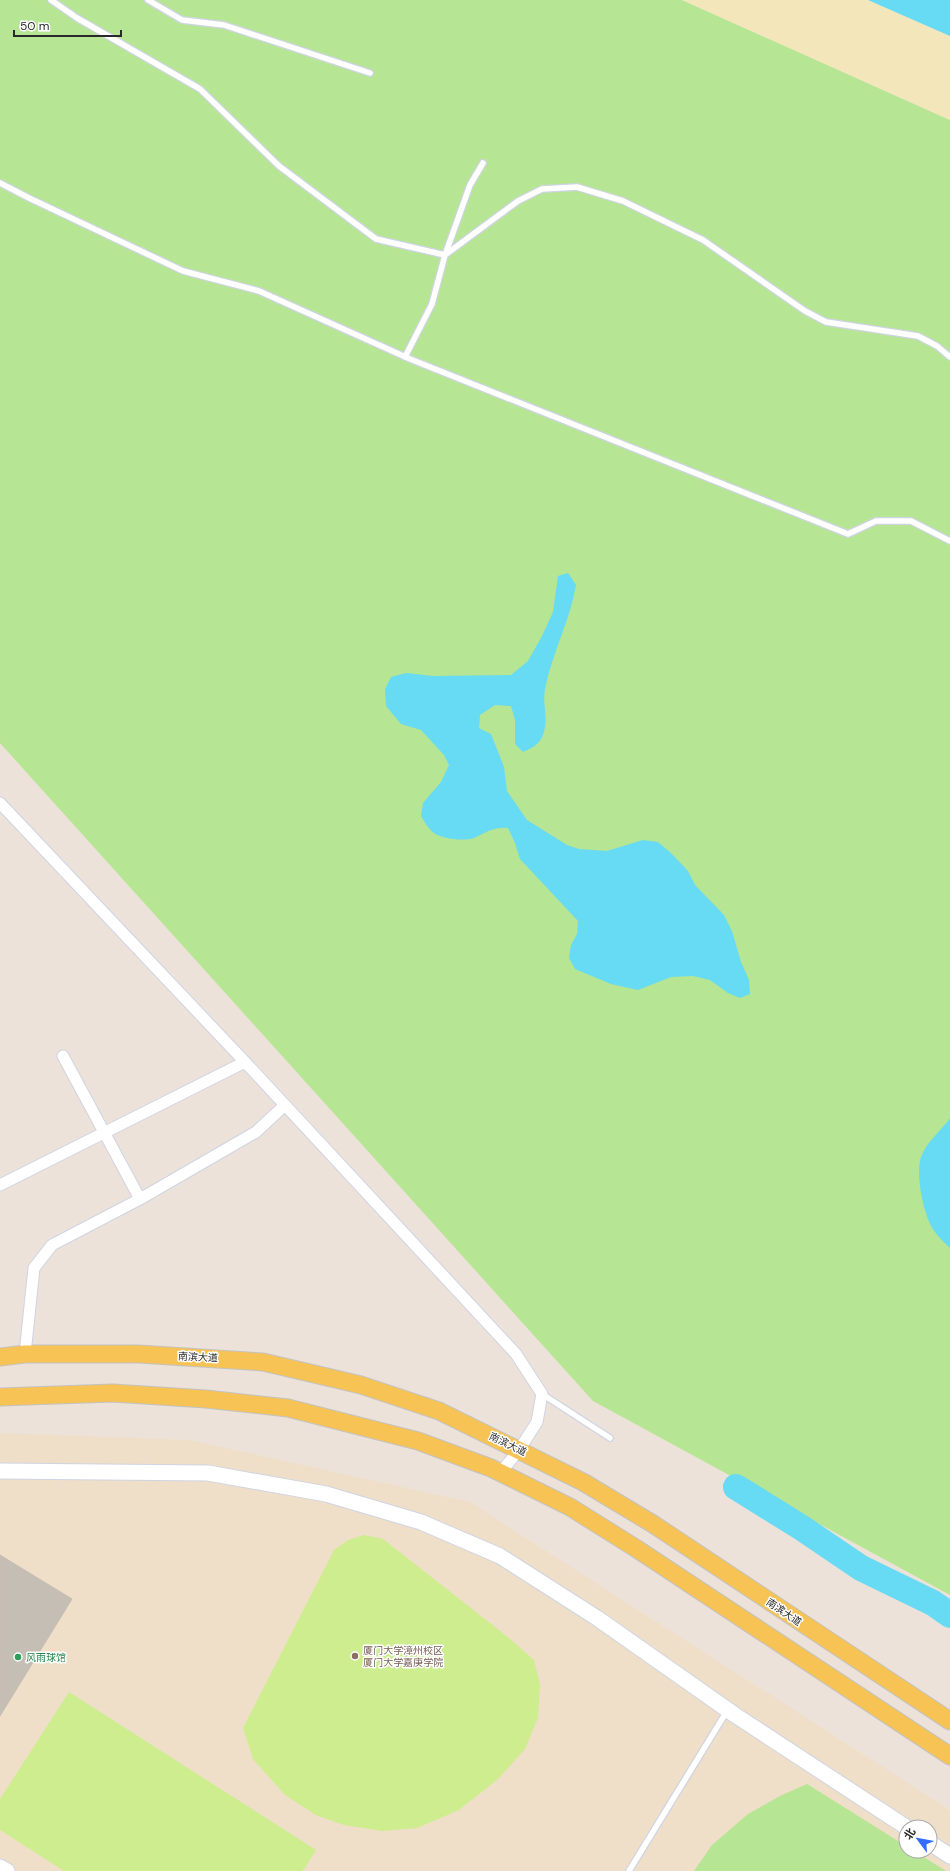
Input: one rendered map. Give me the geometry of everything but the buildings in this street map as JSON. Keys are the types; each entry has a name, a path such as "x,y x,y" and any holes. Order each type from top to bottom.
{"main road":[{"name":"南滨大道","path":"0,1357 25,1354 139,1354 263,1362 362,1385 439,1411 584,1482 653,1524 950,1721"},
{"path":"0,1397 113,1394 206,1399 288,1408 418,1441 500,1473 570,1507 637,1549 950,1756"}],"street":[{"path":"0,803 245,1062 516,1354 542,1394 537,1422 519,1450 500,1473"},
{"path":"63,1056 140,1199"},
{"path":"0,1184 245,1062"},
{"path":"25,1354 34,1268 52,1245 140,1199 256,1132 285,1105"},
{"path":"0,1472 208,1473 326,1494 421,1522 500,1556 597,1618 728,1710 898,1822"},
{"path":"938,1848 950,1856"},
{"path":"0,1867 7,1871"}],"lane":[{"path":"51,0 77,18 200,89 279,166 376,239 445,255 518,201 542,189 577,187 623,202 703,240 805,311 826,322 918,336 937,346 950,357"},
{"path":"148,0 182,20 224,25 370,73"},
{"path":"404,357 432,304 445,255 470,185 483,163"},
{"path":"0,183 183,271 259,291 404,357 848,534 876,520 911,521 950,541"},
{"path":"542,1394 610,1438"},
{"path":"629,1871 728,1710"}],"shaded area":[{"name":"厦门大学漳州校区 厦门大学嘉庚学院","path":"0,1433 189,1440 470,1502 950,1810 950,1871 0,1871"}],"green space":[{"path":"0,0 682,0 950,120 950,1595 593,1401 0,743"},
{"path":"364,1535 383,1539 509,1638 534,1660 540,1684 538,1718 525,1749 498,1779 459,1810 417,1828 382,1831 344,1825 316,1815 285,1795 253,1759 243,1728 334,1550 348,1540"},
{"path":"69,1692 316,1850 303,1871 64,1871 0,1830 0,1799"},
{"path":"807,1784 898,1841 898,1859 927,1859 946,1871 694,1871 712,1845 748,1814 780,1796"}],"sand":[{"path":"682,0 868,0 950,36 950,120"}],"water":[{"path":"868,0 950,0 950,36"},
{"path":"568,573 576,585 570,611 552,663 545,689 545,729 543,735 535,746 523,752 515,744 515,720 511,706 495,705 480,715 479,728 491,734 504,767 507,791 527,820 567,845 579,849 607,851 643,840 658,842 671,853 688,871 695,885 724,915 732,931 741,962 749,980 750,994 740,998 728,993 710,980 693,976 671,977 638,990 611,984 575,969 569,958 571,945 577,934 578,921 520,859 508,828 495,829 472,839 455,839 443,837 432,832 421,816 423,803 441,782 449,765 444,755 421,730 401,724 386,706 385,689 391,677 406,673 433,676 511,675 528,661 542,636 553,612 558,576"},
{"path":"950,1118 950,1248 937,1234 927,1217 920,1185 919,1165 921,1157 930,1141"}],"waterway":[{"path":"736,1487 802,1528 861,1568 933,1603 950,1615"}],"place":[{"name":"厦门大学漳州校区 厦门大学嘉庚学院","path":"355,1656"},
{"name":"风雨球馆","path":"18,1657"}]}
